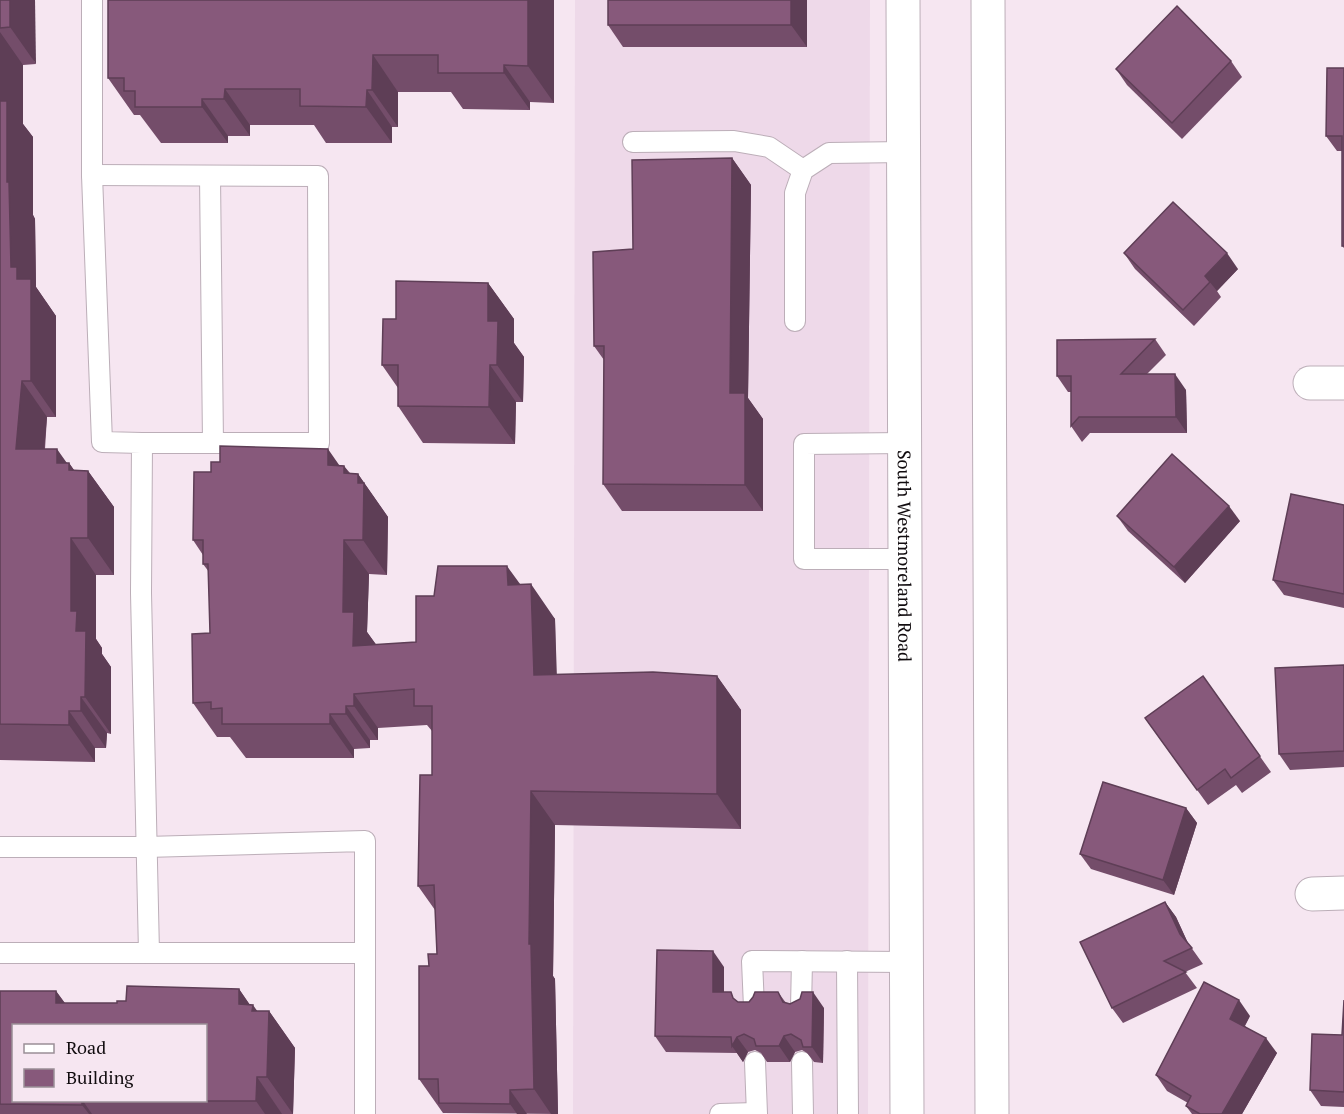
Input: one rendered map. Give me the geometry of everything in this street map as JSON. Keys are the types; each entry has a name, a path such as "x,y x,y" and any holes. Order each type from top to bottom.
{"main road":[{"name":"South Westmoreland Road","path":"903,0 907,1114"},
{"path":"988,0 992,1114"},
{"path":"1310,383 1344,383"}],"lane":[{"path":"92,0 92,175 102,442 319,443 318,176 92,175"},
{"path":"633,142 734,141 769,147 802,170"},
{"path":"795,321 795,193 802,170 828,153 905,152"},
{"path":"210,176 213,443"},
{"path":"905,442 804,444 804,559 906,559"},
{"path":"142,443 141,593 149,953"},
{"path":"0,847 146,847 365,841 365,1114"},
{"path":"0,953 365,953"},
{"path":"754,1007 752,961 907,962"},
{"path":"801,1008 802,961"},
{"path":"847,961 848,1114"},
{"path":"720,1114 757,1114 755,1062"},
{"path":"802,1062 803,1114"}],"shaded area":[{"path":"575,0 870,0 868,1114 573,1114"}],"building":[{"path":"0,0 10,0 10,27 0,28"},
{"path":"108,0 528,0 528,66 504,65 504,73 438,73 438,55 373,55 372,90 367,90 366,107 300,106 300,89 225,89 224,99 202,99 202,107 135,107 135,91 124,91 124,78 108,78"},
{"path":"608,0 791,0 791,25 608,25"},
{"path":"1177,6 1231,61 1172,123 1116,69"},
{"path":"1327,68 1344,68 1344,246 1342,246 1342,136 1326,136"},
{"path":"0,101 7,101 7,182 9,182 11,267 17,267 17,279 31,279 31,381 22,381 16,449 57,449 57,463 69,463 69,470 88,471 88,538 71,538 71,611 77,611 76,631 86,631 85,697 81,697 81,711 69,711 69,725 0,724"},
{"path":"732,158 730,393 745,393 745,485 603,484 604,346 594,346 593,252 633,249 632,160"},
{"path":"1173,202 1227,253 1205,276 1210,282 1183,310 1124,253"},
{"path":"396,281 488,283 488,321 498,321 497,365 490,365 489,407 398,406 398,365 382,365 383,319 396,319"},
{"path":"1155,339 1121,374 1175,374 1176,417 1079,417 1071,426 1071,376 1057,376 1057,340"},
{"path":"220,446 328,449 328,465 344,466 344,473 358,474 358,483 364,483 363,540 344,540 343,612 354,612 353,646 416,642 416,596 434,596 438,566 507,566 508,585 531,584 534,675 653,672 717,676 717,794 531,791 529,944 531,944 534,1089 510,1090 510,1104 439,1103 438,1079 419,1079 419,966 429,966 428,954 437,954 434,885 418,886 420,775 432,775 432,706 414,706 414,689 354,694 354,706 346,706 346,714 330,714 330,724 222,724 222,708 211,709 211,702 193,703 192,634 210,633 208,564 203,564 203,540 193,540 194,472 211,472 211,462 220,462"},
{"path":"1172,454 1229,506 1174,567 1117,516"},
{"path":"1291,494 1344,505 1344,594 1273,580"},
{"path":"1344,665 1344,751 1279,754 1275,668"},
{"path":"1203,676 1260,756 1231,778 1225,769 1197,790 1145,718"},
{"path":"1103,782 1186,808 1163,880 1080,854"},
{"path":"1165,902 1180,934 1192,948 1164,961 1186,972 1112,1008 1080,942"},
{"path":"657,950 713,951 713,992 731,992 733,998 738,1002 749,1002 755,992 778,992 783,1002 790,1004 800,999 802,992 813,992 812,1047 803,1047 801,1040 791,1034 784,1036 779,1046 756,1046 754,1039 744,1034 737,1037 732,1046 731,1037 655,1036"},
{"path":"1204,982 1239,1000 1230,1019 1266,1038 1222,1114 1200,1114 1186,1106 1191,1096 1156,1075"},
{"path":"127,986 239,989 239,1004 253,1005 252,1011 269,1011 267,1077 257,1077 256,1101 207,1101 207,1024 12,1024 12,1102 82,1102 82,1105 0,1104 0,991 56,991 56,1003 126,1001"},
{"path":"1344,1000 1344,1092 1310,1090 1312,1034 1342,1035"}]}
